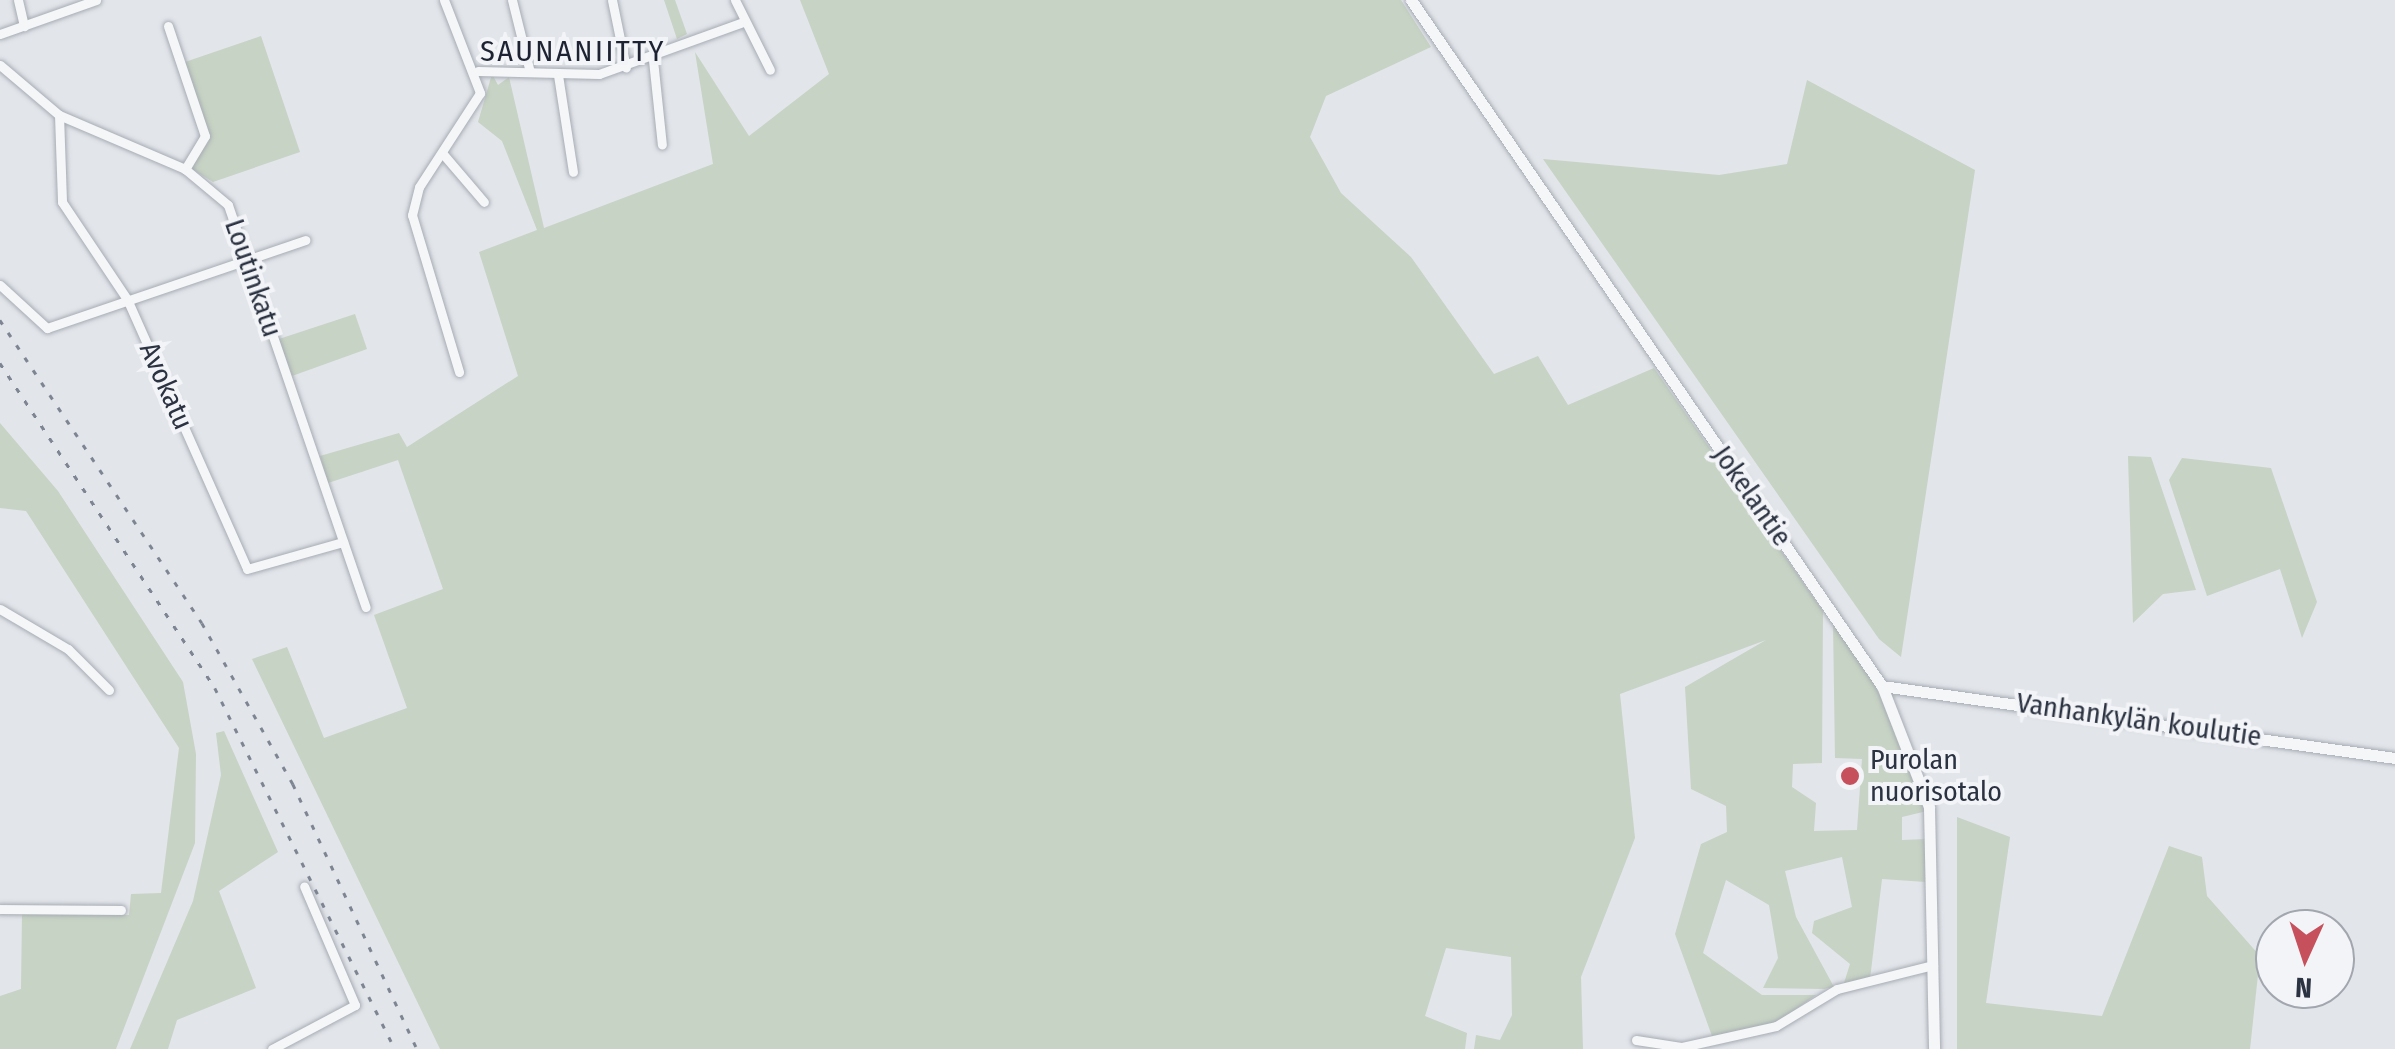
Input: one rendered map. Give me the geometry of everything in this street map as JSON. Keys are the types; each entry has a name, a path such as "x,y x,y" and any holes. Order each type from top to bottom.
{"street":[{"path":"18,0 24,26"},
{"path":"0,34 96,0"},
{"path":"444,0 478,71 474,111 443,154 412,215 459,372"},
{"path":"512,0 530,72"},
{"path":"612,0 626,68"},
{"path":"735,0 741,22 770,70"},
{"name":"Jokelantie","path":"1411,0 1882,686 1929,807 1934,1049"},
{"path":"478,71 558,75 626,68 741,22"},
{"path":"168,26 205,136 185,169"},
{"path":"653,60 662,145"},
{"name":"Loutinkatu","path":"0,65 59,115 185,169 228,205 366,607"},
{"path":"558,75 573,172"},
{"name":"Avokatu","path":"59,115 62,202 128,300 248,569 343,542"},
{"path":"443,154 484,202"},
{"path":"0,285 40,328 306,240"},
{"path":"0,609 68,649 109,690"},
{"name":"Vanhankylän koulutie","path":"1882,686 2395,758"},
{"path":"272,1049 355,1006 304,886"},
{"path":"0,910 121,910"},
{"path":"1636,1040 1682,1047 1776,1026 1837,989 1933,965"}],"green space":[{"path":"664,0 675,0 687,34 677,39"},
{"path":"800,0 1401,0 1431,47 1326,96 1310,137 1341,193 1411,257 1494,374 1538,356 1568,405 1654,368 1823,611 1822,763 1793,764 1792,787 1816,803 1814,831 1857,830 1862,759 1835,758 1833,623 1877,684 1927,811 1902,817 1902,840 1926,839 1926,882 1882,879 1870,979 1844,983 1850,964 1812,933 1814,921 1852,907 1842,857 1785,871 1796,917 1834,987 1824,989 1763,988 1778,958 1769,905 1726,880 1703,953 1762,995 1816,995 1775,1024 1712,1036 1675,934 1701,844 1727,832 1726,806 1691,789 1685,687 1766,640 1620,694 1635,838 1581,977 1583,1049 1474,1049 1476,1035 1500,1040 1512,1015 1511,957 1446,948 1425,1016 1467,1033 1465,1049 440,1049 252,659 287,647 324,738 407,708 374,615 443,589 398,460 328,483 320,456 399,433 407,447 518,376 479,252 537,230 502,141 478,122 492,74 498,85 509,77 544,228 713,164 695,52 749,136 829,74"},
{"path":"261,36 300,152 213,182 190,168 209,141 185,62"},
{"path":"1807,80 1975,170 1901,657 1879,639 1543,159 1719,175 1787,164"},
{"path":"355,314 367,349 292,376 279,339"},
{"path":"0,423 58,491 183,682 196,754 195,843 116,1049 0,1049 0,996 21,989 22,914 129,915 131,894 161,893 179,748 26,511 0,508"},
{"path":"2128,456 2151,457 2196,590 2163,594 2133,623"},
{"path":"2182,458 2271,468 2317,602 2302,638 2280,569 2207,596 2169,480"},
{"path":"224,731 278,852 219,891 256,988 177,1020 168,1049 130,1049 193,901 221,775 216,733"},
{"path":"1957,817 2010,837 1986,1003 2102,1016 2169,846 2202,857 2207,896 2255,950 2250,1049 1957,1049"}],"railway":[{"path":"0,320 202,623 293,784 417,1049"},
{"path":"0,363 215,688 395,1049"}],"place":[{"name":"Purolan nuorisotalo","path":"1850,776"}],"district":[{"name":"SAUNANIITTY","path":"573,51"}]}
